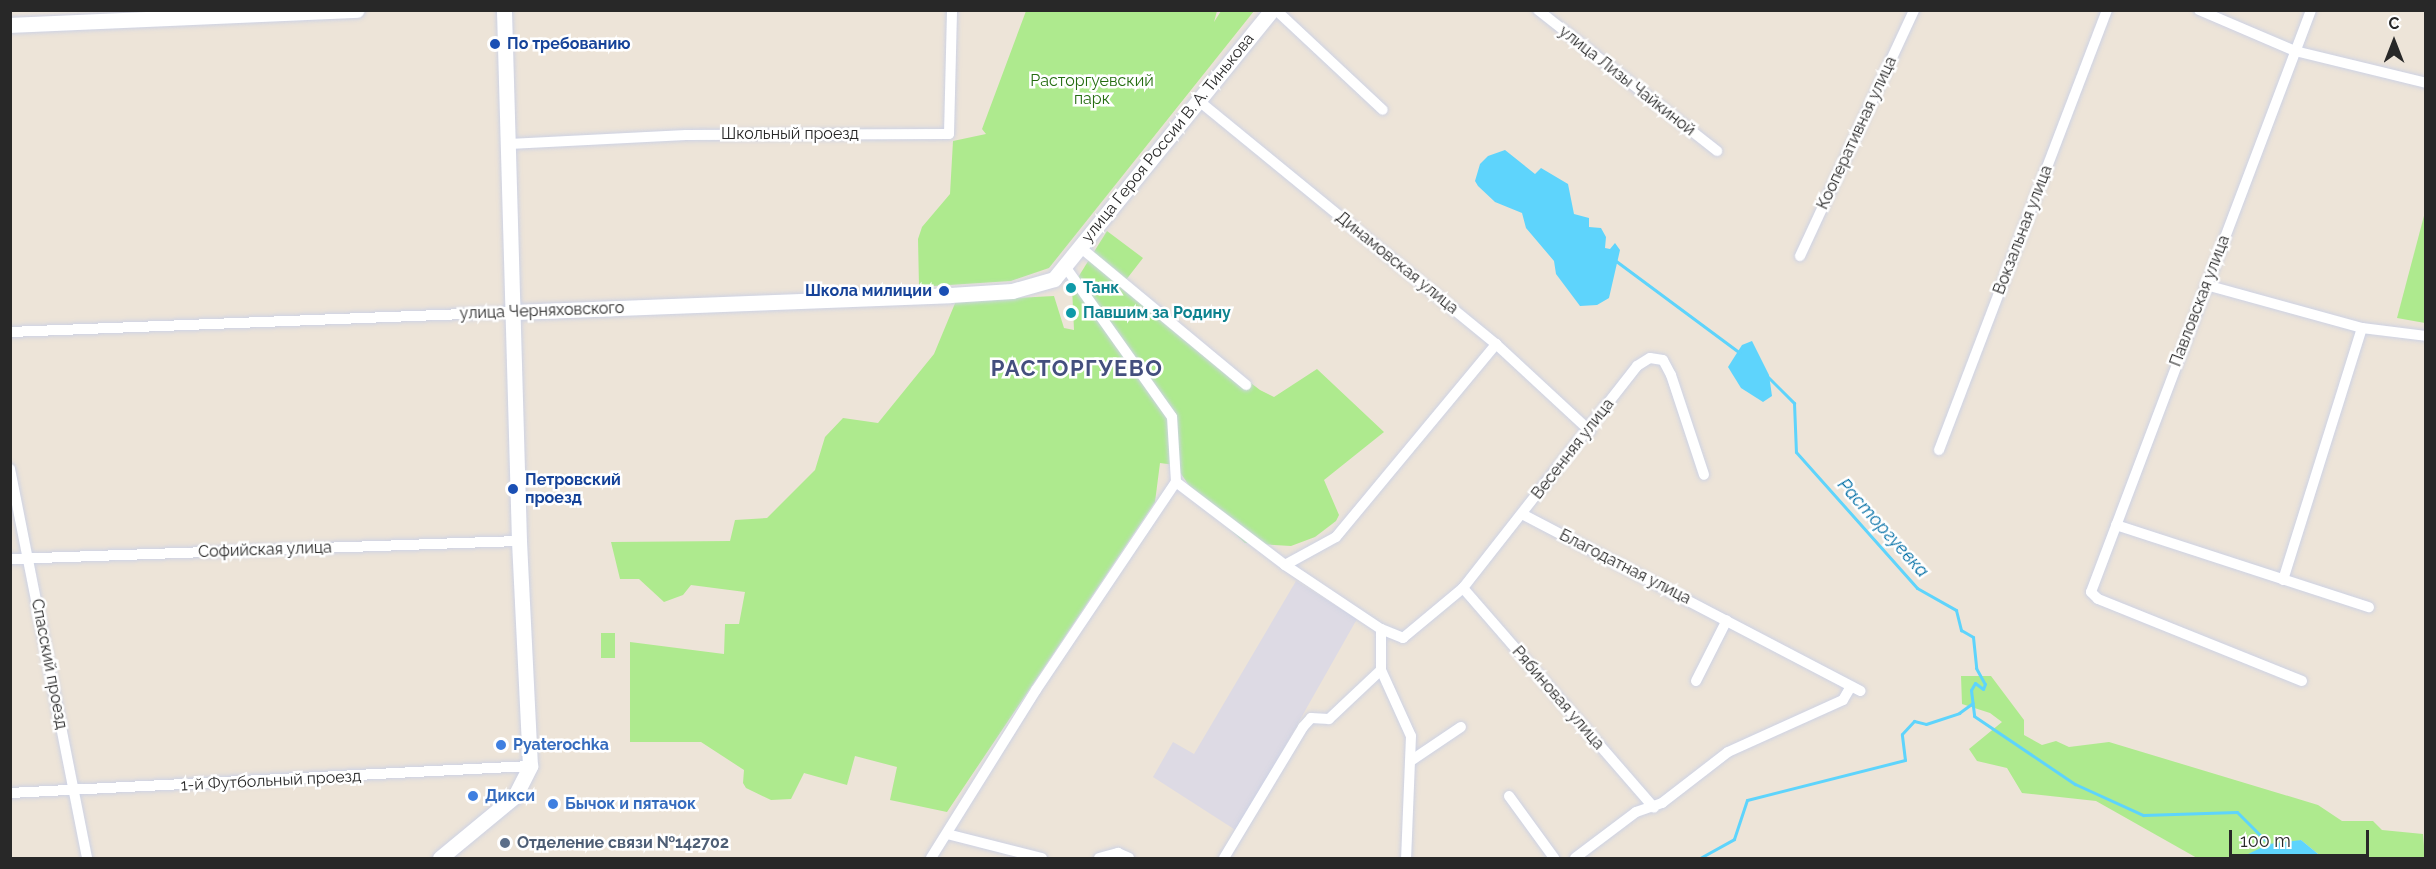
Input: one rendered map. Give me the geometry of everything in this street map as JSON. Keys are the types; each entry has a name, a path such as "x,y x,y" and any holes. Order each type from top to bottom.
{"street":[{"path":"10,25 357,10"},
{"path":"440,858 516,796 530,766 519,541 515,312 504,10"},
{"name":"Школьный проезд","path":"509,144 686,135 949,134 952,10"},
{"path":"1274,10 1383,110"},
{"name":"улица Героя России В. А. Тинькова","path":"1064,265 1274,10"},
{"name":"улица Лизы Чайкиной","path":"1538,10 1717,151"},
{"name":"Кооперативная улица","path":"1800,256 1914,10"},
{"name":"Вокзальная улица","path":"1939,450 2107,10"},
{"path":"2199,10 2295,51 2426,83"},
{"name":"Павловская улица","path":"2302,681 2098,599 2091,592 2311,10"},
{"name":"Динамовская улица","path":"1199,101 1496,345 1590,430"},
{"path":"1080,247 1246,385"},
{"path":"931,858 1035,690 1176,482 1172,417 1064,265"},
{"name":"улица Черняховского","path":"10,332 1012,291 1054,279 1064,265"},
{"path":"2206,285 2362,328 2426,336"},
{"path":"2283,580 2362,328"},
{"path":"1285,565 1336,537 1496,345"},
{"name":"Весенняя улица","path":"1381,629 1403,638 1463,588 1590,430 1637,366 1650,358 1663,360 1671,375 1704,475"},
{"name":"Спасский проезд","path":"10,469 87,858"},
{"path":"1176,482 1285,565 1381,629 1381,669 1411,736 1412,760 1406,858"},
{"name":"Благодатная улица","path":"1522,514 1727,620 1855,690 1843,700 1728,752 1654,808"},
{"path":"2116,525 2369,607"},
{"name":"Софийская улица","path":"10,559 519,541"},
{"name":"Рябиновая улица","path":"1463,588 1654,808"},
{"path":"1696,681 1727,620"},
{"path":"1224,858 1303,727 1311,718 1329,719 1381,669"},
{"path":"1412,760 1461,727"},
{"name":"1-й Футбольный проезд","path":"10,793 74,792 530,766"},
{"path":"1509,796 1554,858"},
{"path":"1575,858 1636,812 1654,808"},
{"path":"947,834 1042,858"},
{"path":"1099,858 1118,853 1129,858"}],"shaded area":[{"path":"1296,581 1357,619 1237,831 1153,777 1173,742 1194,754"}],"green space":[{"name":"Расторгуевский парк","path":"1026,11 1217,11 1214,22 1221,11 1254,11 1049,268 1011,281 919,287 918,239 922,227 950,194 953,141 986,134 982,129"},
{"path":"2425,212 2425,323 2397,318"},
{"path":"1107,231 1143,258 1122,285 1260,390 1274,397 1317,369 1384,432 1324,480 1339,515 1336,521 1315,537 1291,546 1245,543 1201,503 1175,465 1160,463 1155,502 947,812 890,800 897,767 855,756 847,785 804,773 791,799 771,800 746,788 743,783 744,770 701,742 630,742 630,642 724,654 725,624 739,624 745,592 691,585 683,595 664,602 639,579 620,579 611,542 730,541 735,520 767,518 815,470 825,437 843,418 878,423 934,354 956,301 1054,296 1064,328 1074,330 1072,287"},
{"path":"601,633 615,633 615,658 601,658"},
{"path":"1961,676 1991,676 2024,720 2024,735 2042,745 2056,741 2069,747 2109,742 2318,805 2342,821 2373,821 2382,830 2423,834 2425,858 2323,858 2301,840 2247,855 2250,858 2197,858 2096,801 2022,793 2007,768 1977,761 1969,749 2002,722 1990,713 1962,704"}],"water":[{"path":"1505,150 1535,174 1541,168 1568,184 1574,214 1589,218 1589,227 1601,228 1606,237 1605,248 1610,249 1615,243 1620,250 1609,298 1597,305 1580,306 1556,274 1554,261 1526,228 1522,213 1495,202 1478,186 1475,181 1480,164 1488,156"},
{"path":"1752,341 1769,375 1772,396 1763,402 1741,388 1728,367 1742,345"},
{"path":"2301,840 2323,858 2250,858 2246,855 2269,844"}],"waterway":[{"name":"Расторгуевка","path":"1616,261 1740,353"},
{"name":"Расторгуевка","path":"1768,377 1794,403 1796,452 1917,588 1956,610 1961,630 1973,637 1976,668 1985,684 1983,689 1975,683 1971,690 1974,716 2075,784 2143,815 2237,812 2270,845"},
{"path":"1700,858 1734,839 1747,800 1905,760 1902,734 1914,721 1926,724 1959,713 1973,703"}],"place":[{"name":"По требованию","path":"495,44"},
{"name":"Танк","path":"1071,288"},
{"name":"Школа милиции","path":"944,291"},
{"name":"Павшим за Родину","path":"1071,313"},
{"name":"Петровский проезд","path":"513,489"},
{"name":"Pyaterochka","path":"501,745"},
{"name":"Дикси","path":"473,796"},
{"name":"Бычок и пятачок","path":"553,804"},
{"name":"Отделение связи №142702","path":"505,843"}],"district":[{"name":"РАСТОРГУЕВО","path":"1077,369"}]}
